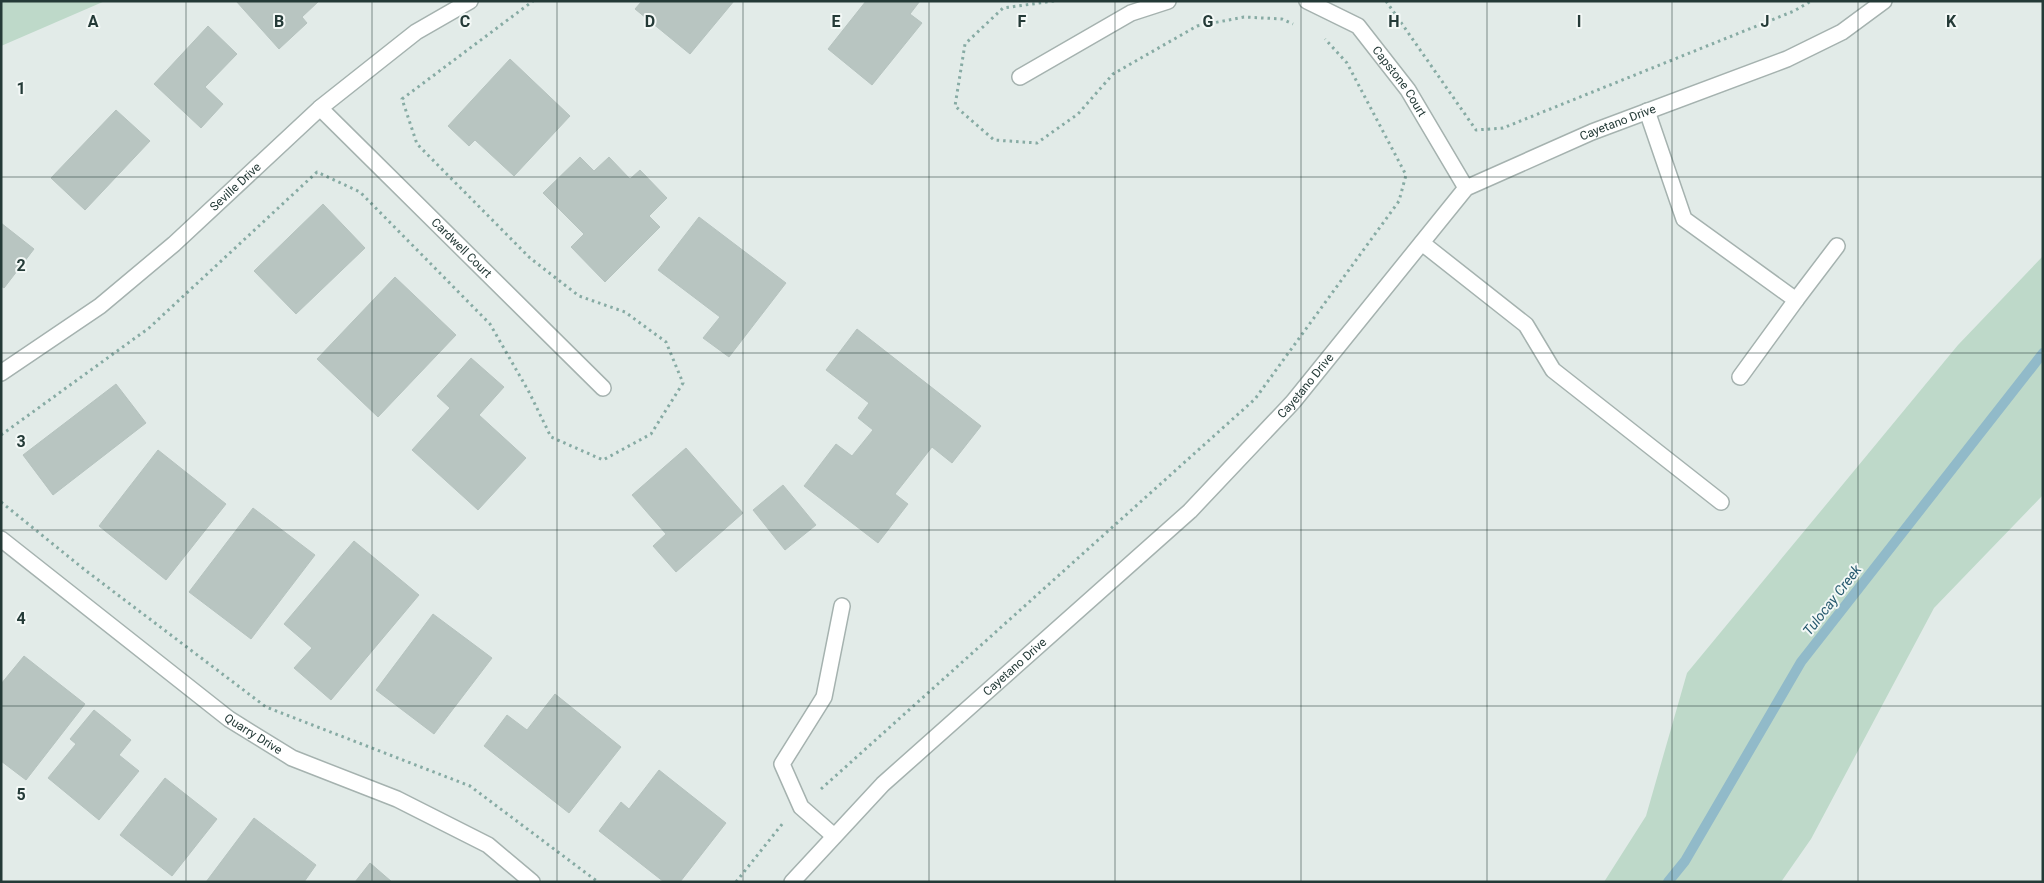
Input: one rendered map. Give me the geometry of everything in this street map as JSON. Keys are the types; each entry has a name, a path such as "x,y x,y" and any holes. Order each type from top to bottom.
{"street":[{"name":"Seville Drive","path":"1,372 100,306 174,244 320,108 416,32 470,1"},
{"path":"1020,77 1131,14 1168,1"},
{"name":"Capstone Court","path":"1306,1 1358,26 1408,90 1466,188"},
{"name":"Cayetano Drive","path":"792,882 883,784 1190,511 1293,402 1466,188 1592,132 1787,59 1842,32 1884,1"},
{"name":"Cardwell Court","path":"320,108 602,388"},
{"path":"1646,111 1684,219 1796,300"},
{"path":"1422,243 1526,325 1553,370 1721,502"},
{"path":"1740,377 1837,246"},
{"name":"Quarry Drive","path":"1,539 229,719 292,758 397,799 488,845 532,882"},
{"path":"834,836 801,807 782,764 824,697 842,606"}],"path":[{"path":"1,435 149,328 317,172 360,192 490,324 551,437 603,460 651,434 683,383 666,342 625,312 579,296 530,258 418,144 402,99 533,1"},
{"path":"1054,1 1003,8 965,44 955,106 994,140 1037,143 1078,114 1113,74 1197,26 1244,17 1282,19 1298,26"},
{"path":"1386,1 1476,130 1504,128 1794,11 1810,1"},
{"path":"736,882 786,820 1255,399 1398,201 1406,175 1347,63 1323,37"},
{"path":"1,502 100,581 266,707 470,786 598,882"}],"green space":[{"path":"1,1 105,1 1,46"},
{"path":"2043,256 2043,495 1934,608 1811,839 1781,882 1604,882 1646,816 1687,673 1958,345"}],"building":[{"path":"236,1 319,1 302,17 307,23 279,49"},
{"path":"642,1 734,1 690,54 635,9"},
{"path":"866,1 920,1 910,14 922,23 872,85 828,49"},
{"path":"208,26 237,54 205,87 223,104 201,128 154,84"},
{"path":"510,59 570,116 514,176 475,140 469,146 448,126"},
{"path":"116,110 150,141 85,210 51,178"},
{"path":"580,157 594,171 609,157 630,179 640,170 667,198 649,216 660,227 605,282 571,247 584,234 543,193"},
{"path":"323,204 365,248 296,314 254,271"},
{"path":"699,217 786,283 729,357 703,338 720,317 658,270"},
{"path":"1,223 34,249 4,288 1,286"},
{"path":"395,277 456,335 378,417 317,359"},
{"path":"857,329 981,426 952,463 932,447 895,494 908,504 878,543 804,486 836,444 852,456 873,430 858,418 869,403 826,370"},
{"path":"471,358 504,387 479,415 526,458 478,510 412,450 450,408 437,396"},
{"path":"116,384 146,423 53,495 23,455"},
{"path":"686,448 743,513 676,572 653,546 666,534 632,495"},
{"path":"158,450 226,504 166,580 99,526"},
{"path":"783,485 816,525 785,550 753,510"},
{"path":"253,508 315,555 251,639 189,592"},
{"path":"354,541 419,595 331,700 294,668 312,648 284,624"},
{"path":"433,614 492,658 434,734 376,690"},
{"path":"24,656 85,704 26,780 1,761 1,684"},
{"path":"555,694 621,747 569,813 484,746 507,715 527,730"},
{"path":"94,710 131,740 119,755 139,771 99,820 48,778 76,744 70,739"},
{"path":"659,770 726,823 680,882 664,882 599,831 621,802 629,809"},
{"path":"165,778 217,819 172,876 120,835"},
{"path":"254,818 316,865 304,882 206,882"},
{"path":"370,863 392,882 355,882"}],"waterway":[{"name":"Tulocay Creek","path":"1668,882 1685,861 1801,662 2043,353"}]}
